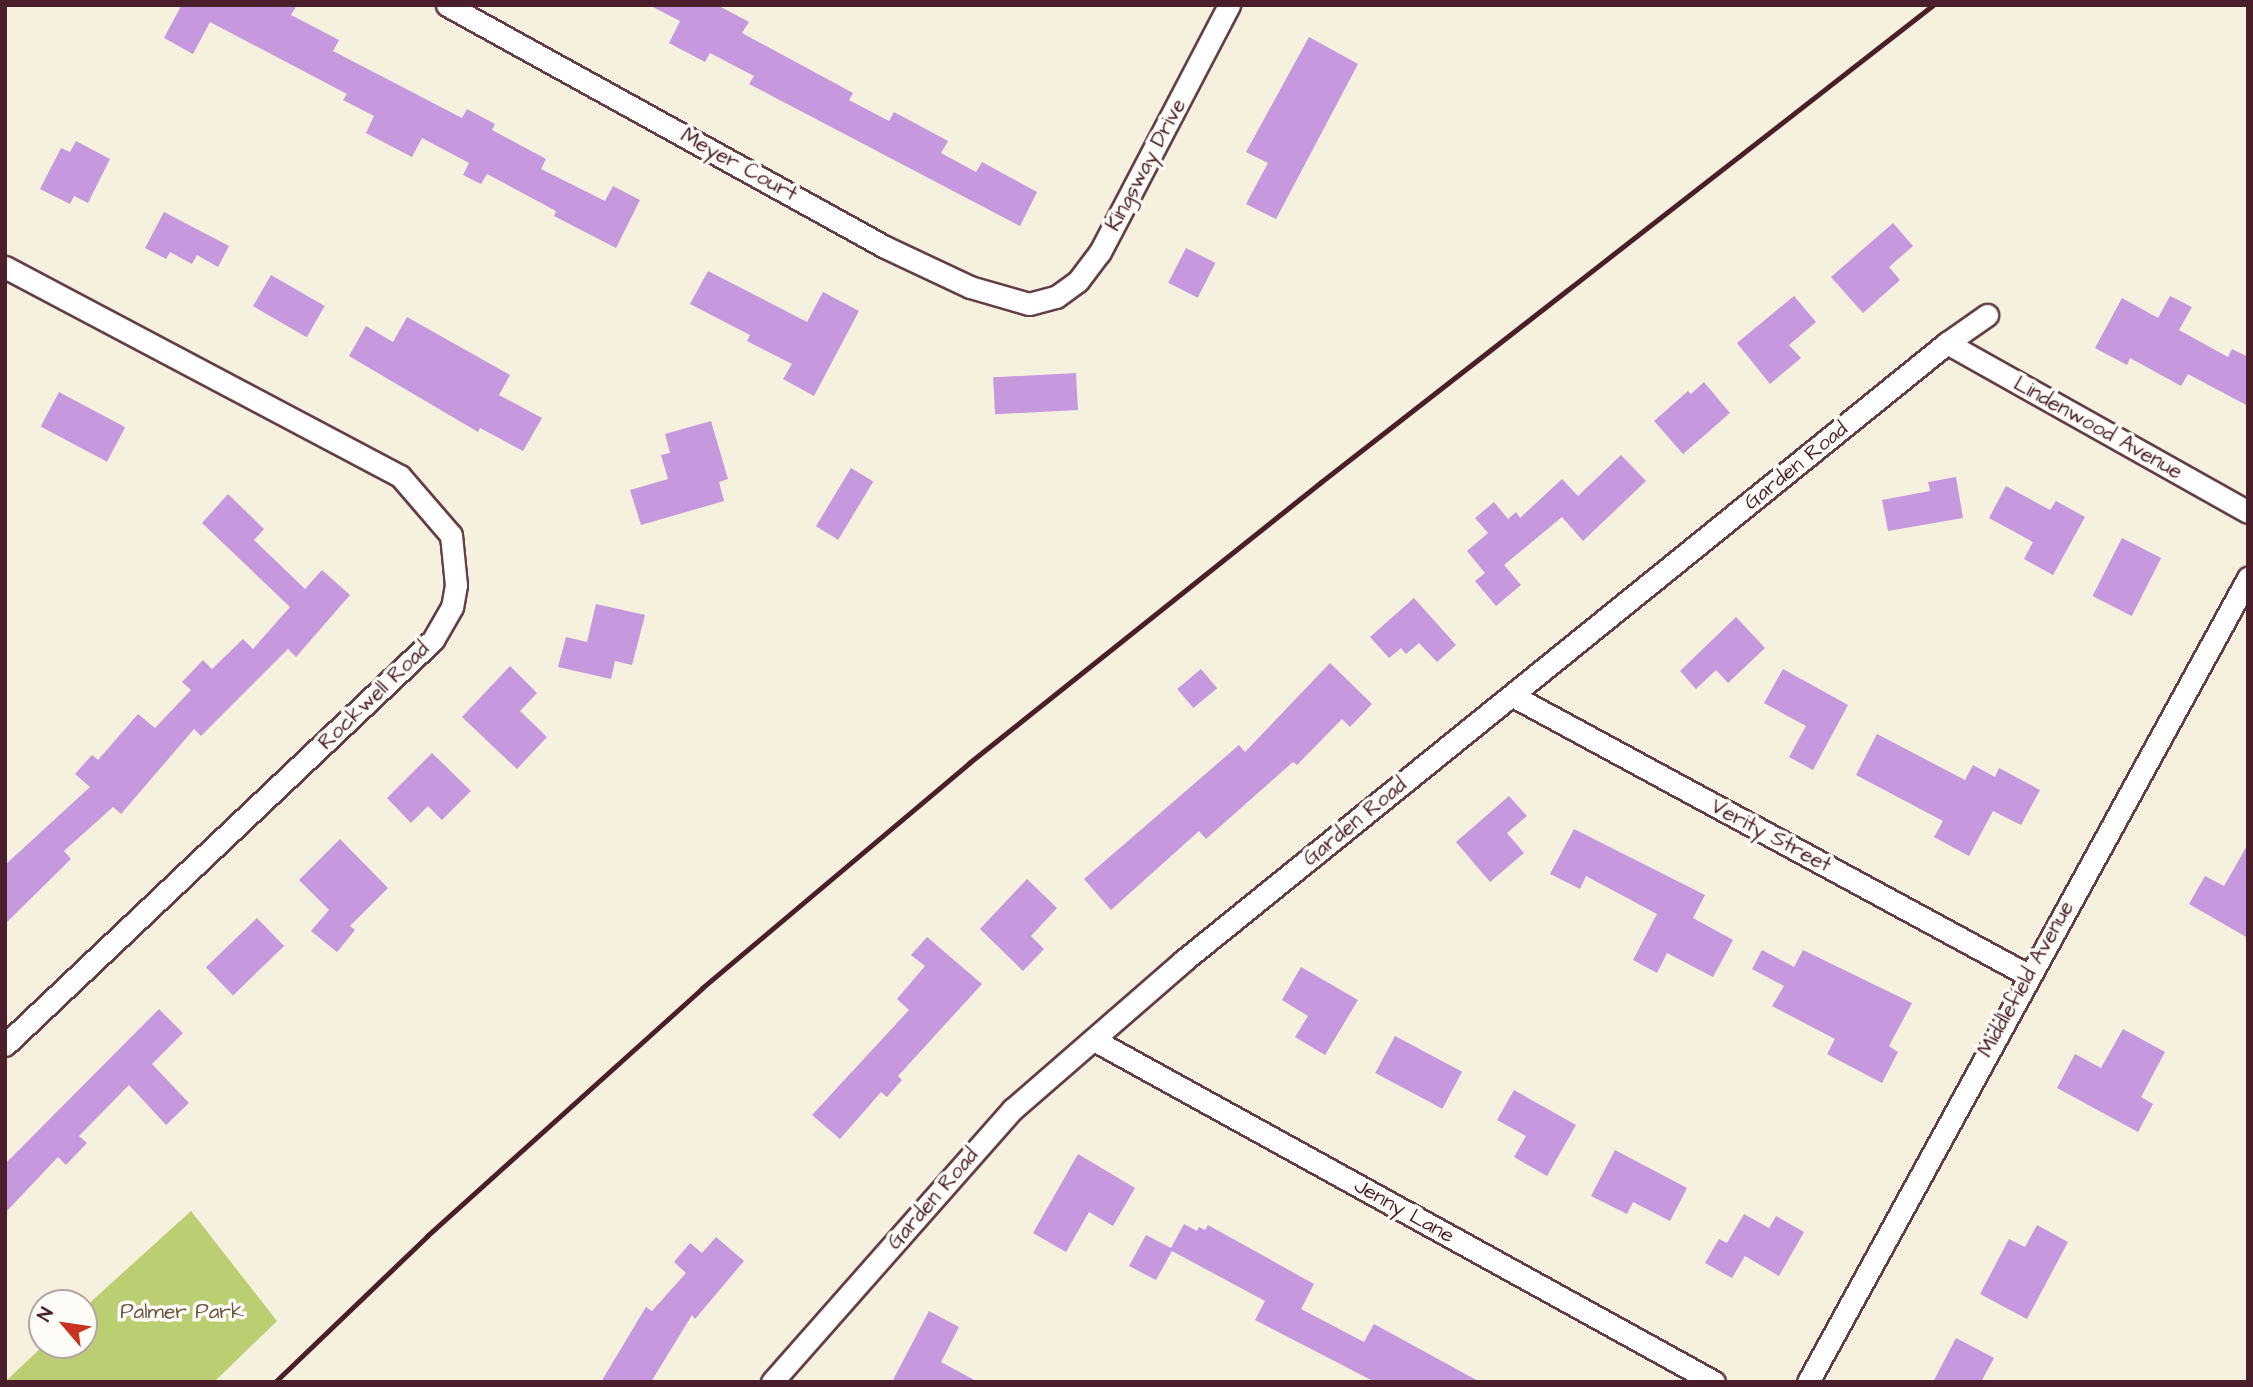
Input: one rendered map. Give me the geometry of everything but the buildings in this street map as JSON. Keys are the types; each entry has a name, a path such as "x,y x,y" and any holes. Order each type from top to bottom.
{"street":[{"name":"Meyer Court","path":"447,5 885,247 970,287 1019,302 1040,303"},
{"name":"Kingsway Drive","path":"1040,303 1056,297 1078,281 1100,252 1229,5"},
{"name":"Rockwell Road","path":"5,267 400,476 451,535 456,585 452,607 433,640 5,1045"},
{"name":"Garden Road","path":"772,1382 1013,1109 1183,961 1947,343 1987,315"},
{"name":"Lindenwood Avenue","path":"1947,343 2248,512"},
{"name":"Middlefield Avenue","path":"1808,1382 2028,975 2248,579"},
{"name":"Verity Street","path":"1513,696 2028,975"},
{"name":"Jenny Lane","path":"1094,1040 1714,1382"}],"green space":[{"name":"Palmer Park","path":"191,1211 277,1321 214,1382 5,1382 29,1359 98,1359 98,1295"}],"railway":[{"path":"275,1382 427,1236 702,988 969,763 1321,482 1933,5"}]}
